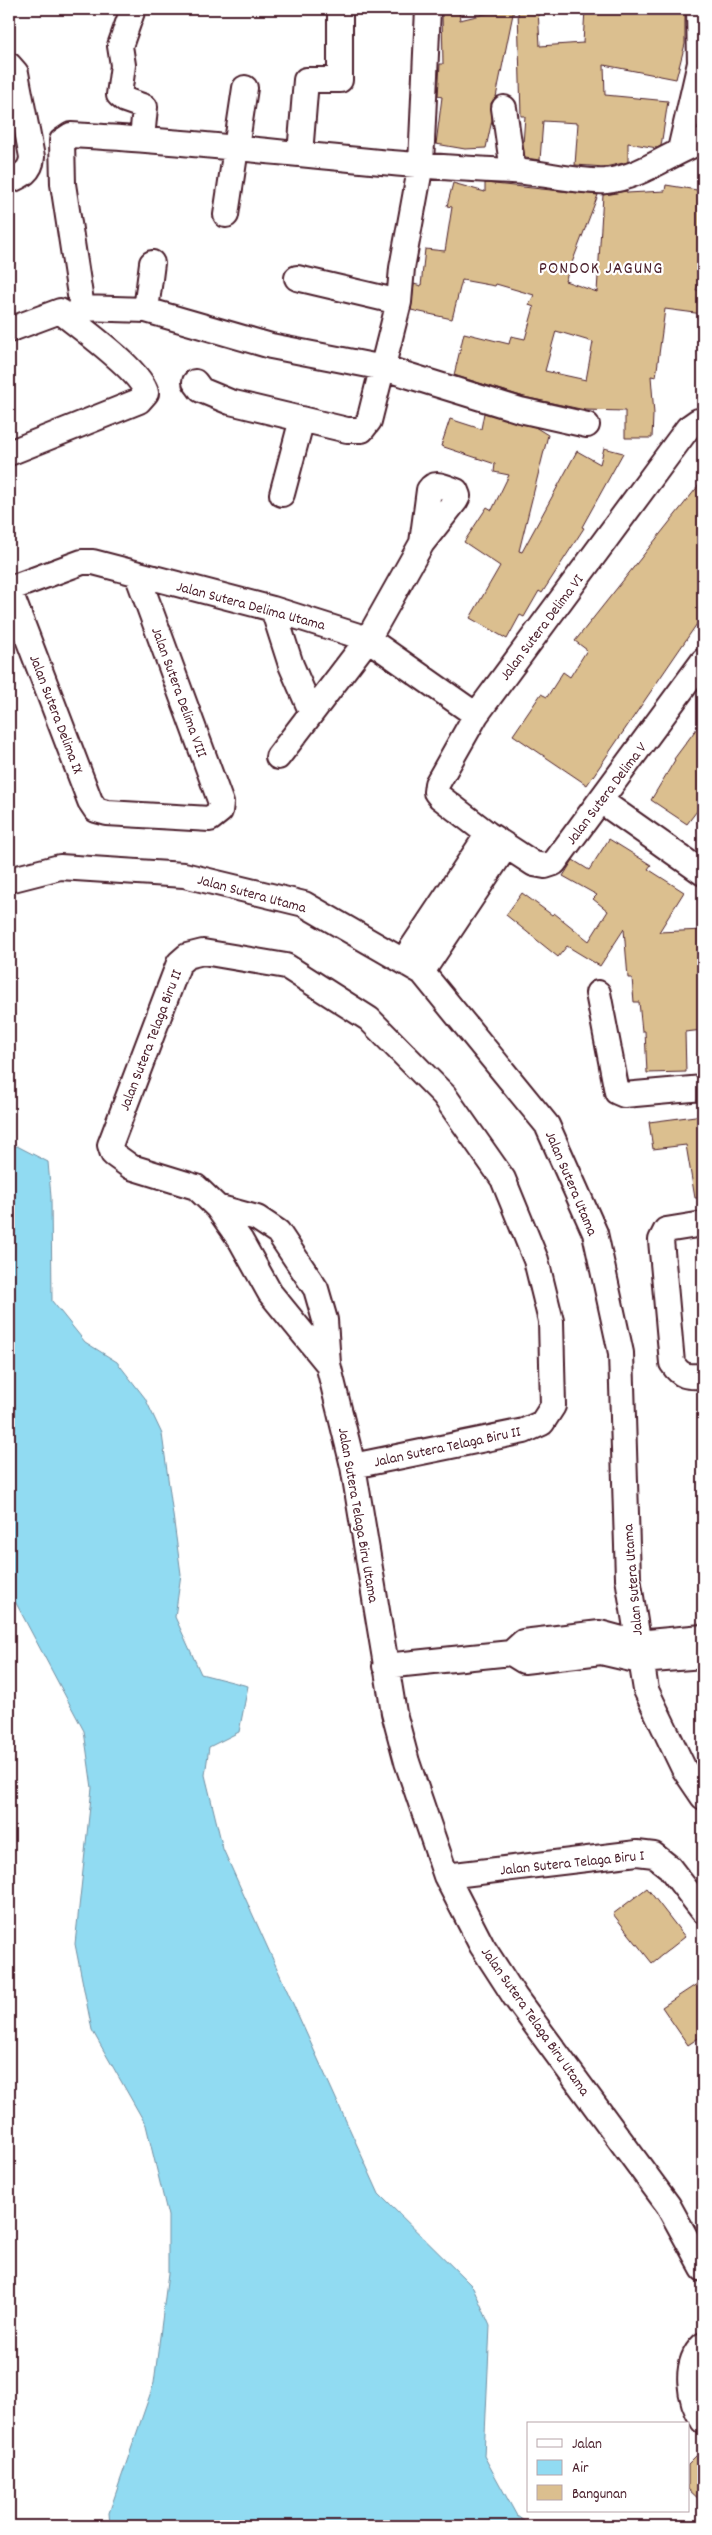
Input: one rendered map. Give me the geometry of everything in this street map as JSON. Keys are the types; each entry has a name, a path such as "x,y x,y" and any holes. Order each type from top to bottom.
{"street":[{"path":"133,9 120,46 123,65 119,94 125,100 145,107 142,139"},
{"path":"300,154 306,80 340,80 342,58 340,9"},
{"path":"195,382 201,390 230,402 347,430 362,430 369,421 384,368 399,302 402,268 421,164 428,9"},
{"path":"680,150 700,63 699,9"},
{"path":"9,65 16,73 32,157 18,176"},
{"path":"226,215 238,148 245,88"},
{"path":"504,108 513,171"},
{"path":"587,425 520,410 384,368 271,346 146,310 82,308 63,184 62,141 71,136 142,139 513,171 604,181 624,178 644,170 680,150 703,141"},
{"path":"146,310 152,263"},
{"path":"297,278 399,302"},
{"path":"9,330 60,311 130,369 144,384 146,393 139,401 9,453"},
{"path":"282,494 302,419"},
{"name":"Jalan Sutera Delima VI","path":"497,840 440,797 436,792 437,784 476,715 688,428 698,421 703,421"},
{"path":"278,757 311,711 368,639 422,543"},
{"name":"Jalan Sutera Delima Utama","path":"9,589 82,562 93,562 273,609 368,639 476,715"},
{"name":"Jalan Sutera Delima VIII","path":"96,810 107,813 210,819 220,811 221,803 137,574"},
{"name":"Jalan Sutera Delima IX","path":"9,589 90,802 96,810"},
{"path":"273,609 291,666 311,711"},
{"name":"Jalan Sutera Delima V","path":"497,840 534,864 546,866 554,863 703,661"},
{"path":"601,801 703,873"},
{"path":"413,966 497,840"},
{"name":"Jalan Sutera Utama","path":"9,880 60,868 184,875 304,904 413,966 547,1124 596,1233 621,1353 628,1578 646,1690 684,1769 703,1797"},
{"name":"Jalan Sutera Telaga Biru II","path":"110,1145 179,963 187,956 203,952 286,966 369,1019 444,1095 503,1179 536,1260 551,1321 553,1406 542,1423 524,1431 353,1466"},
{"path":"598,993 617,1092 624,1095 703,1088"},
{"name":"Jalan Sutera Telaga Biru Utama","path":"110,1145 113,1154 131,1167 196,1187 217,1207 242,1241 270,1294 328,1364"},
{"name":"Jalan Sutera Telaga Biru Utama","path":"217,1207 258,1218 278,1232 316,1289 325,1320 328,1364 353,1466 385,1666 407,1762 446,1876 482,1946 506,1982 668,2205 703,2270"},
{"path":"703,1224 666,1230 661,1240 672,1363 678,1373 691,1377 703,1376"},
{"path":"639,1652 703,1637"},
{"path":"385,1666 511,1653 523,1642 601,1642 639,1652 703,1656"},
{"name":"Jalan Sutera Telaga Biru I","path":"446,1876 637,1853 654,1855 669,1867 703,1911"},
{"path":"703,2345 696,2351 690,2378 694,2408 703,2421"}],"water":[{"path":"17,1146 48,1162 51,1197 52,1301 85,1342 117,1362 145,1398 162,1434 181,1574 175,1617 201,1674 248,1686 239,1732 209,1747 205,1775 223,1849 379,2194 473,2287 490,2326 484,2456 517,2516 531,2526 110,2526 109,2513 154,2383 168,2274 168,2216 146,2125 92,2030 75,1944 92,1788 84,1731 9,1590 9,1147"}],"building":[{"path":"492,9 514,9 496,97 491,103 492,120 486,148 465,149 436,144 442,97 438,96 440,64 443,64 442,13 459,12 460,20 493,12"},
{"path":"518,9 538,9 540,46 583,43 585,9 685,9 685,44 676,79 604,65 605,95 668,101 661,146 657,148 628,143 628,162 605,167 575,165 578,123 543,121 540,160 525,158 523,144 525,116 521,116"},
{"path":"453,183 485,192 485,183 598,195 565,281 597,292 603,195 627,191 627,193 665,191 666,185 703,191 703,274 696,290 703,291 703,314 665,309 656,377 651,376 654,414 652,438 625,438 625,411 585,410 524,397 454,375 464,333 509,344 511,336 525,339 534,307 529,305 534,295 496,284 495,286 462,280 452,319 411,310 414,284 421,286 425,249 445,251 452,207 447,206","holes":["556,331 593,342 586,380 545,371"]},
{"path":"484,413 535,427 548,435 519,551 522,552 577,451 600,464 604,448 623,453 582,527 584,528 542,593 539,591 524,617 520,615 507,639 470,618 500,566 464,542 487,507 492,510 509,475 494,472 495,464 441,446 450,419 481,429"},
{"path":"703,480 703,615 587,785 513,735 541,694 547,697 563,672 570,677 587,650 575,641"},
{"path":"703,720 703,803 687,824 651,800 674,759"},
{"path":"609,839 651,865 648,869 684,892 659,932 703,930 703,955 700,955 703,1030 685,1032 686,1072 647,1073 645,1031 642,1031 639,1002 634,1002 632,978 628,978 624,929 600,966 567,946 558,957 506,915 522,893 552,915 554,913 589,941 608,911 593,899 597,895 563,876 573,860 589,870"},
{"path":"703,1115 703,1198 695,1198 686,1145 653,1149 649,1122"},
{"path":"647,1888 685,1937 652,1963 613,1914"},
{"path":"703,1980 703,2035 688,2045 662,2007"},
{"path":"703,2449 703,2503 690,2491 690,2462"}],"district":[{"name":"PONDOK JAGUNG","path":"601,267"}]}
